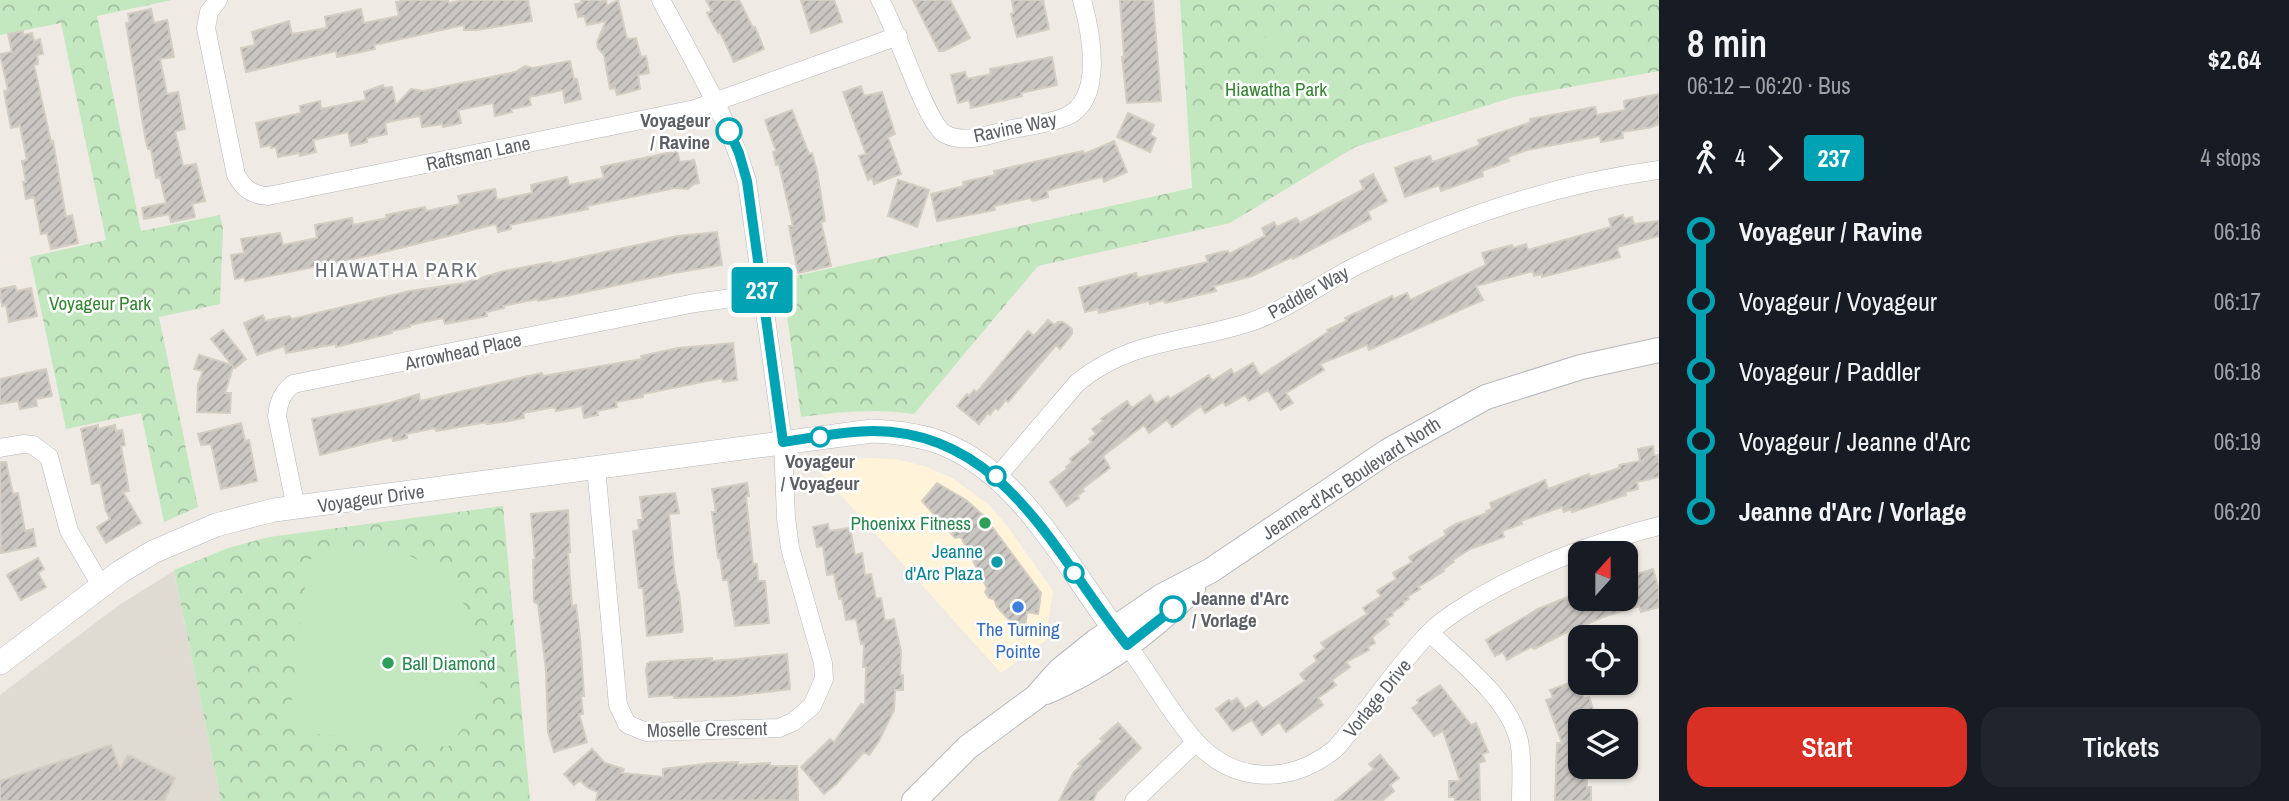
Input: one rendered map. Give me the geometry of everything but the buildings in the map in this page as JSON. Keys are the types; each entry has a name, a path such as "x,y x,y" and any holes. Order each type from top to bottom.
{"main road":[{"name":"Jeanne-d'Arc Boulevard North","path":"914,801 968,747 1036,697 1060,670 1173,609 1210,571 1388,450 1476,402 1581,367 1659,350"}],"street":[{"name":"Raftsman Lane","path":"218,0 209,12 206,28 236,175 242,186 259,196 695,109 898,36"},
{"path":"661,0 715,102 739,153 747,181 783,442"},
{"name":"Ravine Way","path":"880,0 898,36 929,116 945,134 963,138 981,137 1065,117 1082,103 1089,92 1092,79 1089,30 1082,0"},
{"name":"Paddler Way","path":"997,477 1064,395 1092,371 1125,353 1259,319 1370,259 1478,214 1548,192 1659,170"},
{"name":"Arrowhead Place","path":"296,508 277,416 279,401 293,384 695,303 762,295"},
{"name":"Voyageur Drive","path":"0,663 120,572 153,552 190,535 240,518 296,508 853,432 893,432 944,444 974,460 997,477 1013,491 1039,523 1121,637"},
{"name":"Moselle Crescent","path":"596,467 618,705 627,724 646,732 779,728 805,714 817,698 824,678 821,655 790,548 783,442"},
{"path":"0,448 33,445 49,457 69,531 102,587"},
{"name":"Vorlage Drive","path":"1121,637 1196,742 1214,758 1247,772 1286,774 1320,761 1335,749 1430,633 1454,612 1519,576 1591,546 1659,526"},
{"path":"1430,633 1500,701 1512,721 1519,742 1521,801"},
{"path":"1134,801 1196,742"}],"shaded area":[{"path":"864,458 895,459 924,466 952,478 988,504 1008,527 1053,591 1045,641 1001,673 813,464"},
{"path":"174,571 221,801 0,801 0,695 119,605"}],"green space":[{"name":"Voyageur Park","path":"0,0 172,0 97,16 141,231 220,215 223,229 220,304 159,317 198,507 164,522 141,413 66,429 30,257 106,240 61,23 0,35"},
{"name":"Hiawatha Park","path":"1180,0 1659,0 1659,71 1514,97 1355,147 1230,223 1038,266 914,414 871,411 801,417 782,279 1192,188"},
{"path":"1280,26 1291,41 1267,59 1256,44"},
{"path":"503,506 530,801 221,801 174,570 228,548 269,537"},
{"name":"Ball Diamond","path":"380,547 412,557 436,572 465,606 475,627 481,671 478,694 468,720 448,747 296,732 289,723 308,560 343,548"}],"bus line":[{"name":"237","path":"729,131 747,181 783,442 872,431 918,436 944,444 974,460 1013,491 1127,645 1173,609"}],"place":[{"name":"Voyageur / Ravine","path":"729,131"},
{"name":"Voyageur / Voyageur","path":"820,437"},
{"name":"Phoenixx Fitness","path":"985,523"},
{"name":"Jeanne d'Arc Plaza","path":"997,562"},
{"name":"The Turning Pointe","path":"1018,607"},
{"name":"Jeanne d'Arc / Vorlage","path":"1173,609"},
{"name":"Ball Diamond","path":"388,663"}],"district":[{"name":"HIAWATHA PARK","path":"397,270"}]}
